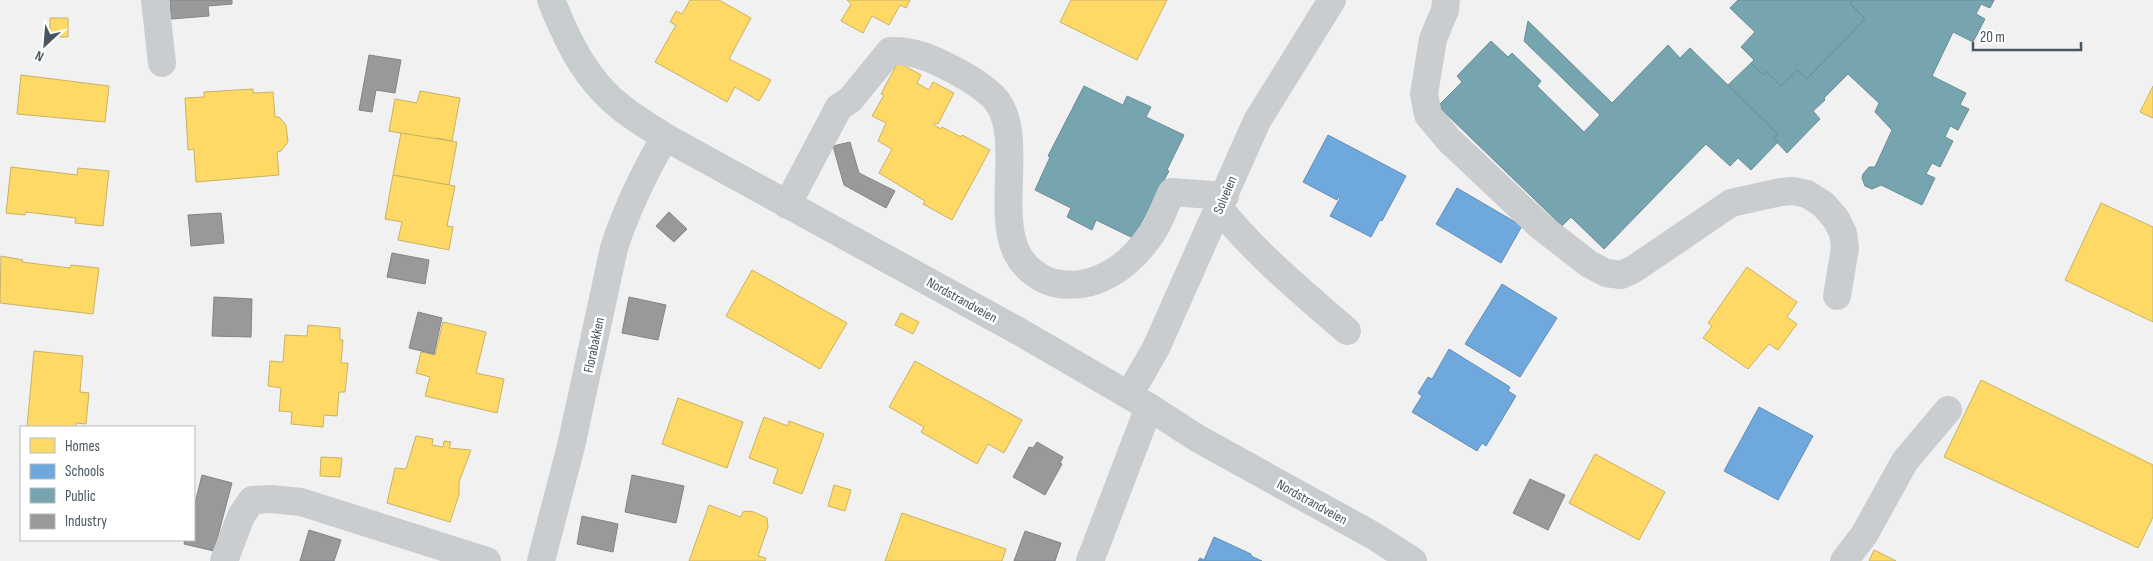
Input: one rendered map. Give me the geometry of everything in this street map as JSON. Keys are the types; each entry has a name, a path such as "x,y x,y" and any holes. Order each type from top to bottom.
{"main road":[{"name":"Nordstrandveien","path":"551,0 570,46 585,71 622,109 665,137 1020,332 1139,401 1197,438 1374,536 1412,561"}],"street":[{"path":"155,0 162,63"},
{"path":"1446,0 1445,10 1433,40 1424,94 1428,115 1449,140 1540,226 1589,264 1606,273 1621,275 1634,269 1731,203 1794,191 1807,194 1823,204 1836,219 1843,233 1845,248 1837,296"},
{"name":"Solveien","path":"1090,561 1156,348 1257,121 1321,4"},
{"path":"787,205 839,107 850,100 890,51 902,50 921,54 966,76 997,102 1005,119 1009,138 1008,225 1014,248 1032,272 1042,279 1070,286 1086,284 1107,277 1123,266 1153,232 1172,192 1222,202 1238,232 1346,330"},
{"name":"Florabakken","path":"541,561 569,454 600,321 614,248 638,183 665,137"},
{"path":"1844,561 1864,535 1905,461 1948,410"},
{"path":"224,561 241,516 252,500 271,499 301,502 487,561"}],"building: Homes":[{"path":"690,0 719,0 751,18 729,59 771,80 759,101 735,87 727,102 655,62 676,25 670,22 676,11 682,14"},
{"path":"847,0 910,0 906,8 900,5 889,25 872,16 863,33 841,21 851,4"},
{"path":"1071,0 1167,0 1137,60 1060,22"},
{"path":"50,18 68,18 68,37 50,35"},
{"path":"898,62 921,75 917,83 929,90 933,82 954,93 938,124 935,123 934,125 961,137 962,135 990,150 952,220 923,204 925,201 879,173 892,149 878,141 886,123 872,116 884,95 881,94"},
{"path":"21,75 109,86 105,122 17,114"},
{"path":"2153,86 2153,118 2140,112"},
{"path":"253,89 253,93 273,92 275,117 279,117 286,125 288,142 281,151 277,152 279,175 196,182 194,149 188,150 185,98 204,97 204,92"},
{"path":"420,91 460,98 452,141 437,138 436,140 389,131 395,99 417,103"},
{"path":"401,133 457,142 449,185 393,175"},
{"path":"11,167 77,175 78,168 109,171 103,226 75,223 76,218 26,212 25,215 6,213"},
{"path":"393,175 455,186 447,226 453,227 449,250 398,240 402,222 385,219"},
{"path":"2101,203 2153,227 2153,322 2065,280"},
{"path":"1,256 23,260 22,262 70,268 71,265 99,268 93,314 0,303"},
{"path":"1747,267 1797,302 1787,317 1797,324 1778,350 1769,344 1748,369 1703,338 1712,326 1708,323"},
{"path":"752,270 847,323 820,369 726,316"},
{"path":"901,313 919,322 913,334 895,325"},
{"path":"443,322 486,332 476,373 504,379 497,413 425,396 430,377 416,373 421,352 435,355"},
{"path":"308,325 340,328 340,340 343,340 341,363 348,363 345,392 339,392 337,416 324,415 323,427 291,424 292,412 279,411 281,388 268,386 270,361 283,362 285,335 307,336"},
{"path":"34,351 83,356 80,392 89,393 86,424 76,423 76,426 27,426"},
{"path":"915,361 1022,420 1004,453 988,444 977,464 921,432 924,427 889,407"},
{"path":"1981,380 2153,465 2153,517 2138,548 1944,457"},
{"path":"678,398 743,422 727,468 662,444"},
{"path":"764,417 788,426 789,421 824,434 802,494 773,483 778,469 749,458"},
{"path":"416,436 433,439 432,445 443,447 444,441 451,442 449,448 471,450 459,482 459,495 450,522 387,503 395,468 406,469"},
{"path":"1595,454 1665,492 1639,540 1569,503"},
{"path":"321,457 342,458 340,477 320,476"},
{"path":"834,485 851,490 845,511 828,506"},
{"path":"709,505 741,517 743,512 746,511 754,512 767,518 768,527 758,556 766,558 765,561 689,561"},
{"path":"902,513 1006,549 1002,561 885,561"},
{"path":"1874,550 1896,561 1869,561"}],"building: Schools":[{"path":"1328,135 1406,176 1382,221 1380,220 1371,237 1330,216 1340,198 1338,197 1337,200 1303,182"},
{"path":"1457,188 1522,226 1501,263 1436,224"},
{"path":"1502,284 1557,318 1520,377 1465,344"},
{"path":"1449,349 1510,387 1508,391 1516,396 1486,446 1482,443 1477,451 1412,412 1422,396 1418,393 1428,377 1432,379"},
{"path":"1759,407 1813,436 1778,500 1724,471"},
{"path":"1214,537 1262,561 1198,561 1200,558 1204,560"}],"building: Public":[{"path":"1738,0 1853,0 1850,3 1865,19 1807,79 1797,70 1781,86 1766,71 1763,75 1751,63 1754,60 1741,47 1755,32 1730,8"},
{"path":"1853,0 1994,0 1990,8 1981,4 1976,14 1985,19 1973,42 1953,32 1932,76 1966,93 1960,105 1969,109 1958,130 1950,126 1945,137 1953,141 1940,167 1932,163 1926,174 1935,178 1922,205 1881,185 1872,189 1865,186 1862,178 1863,174 1869,167 1875,167 1892,130 1875,112 1879,103 1848,74 1813,111 1820,119 1787,153 1773,138 1778,134 1728,85 1751,63 1763,75 1766,71 1781,86 1797,70 1807,79 1865,19 1850,3"},
{"path":"1528,21 1612,103 1668,45 1680,58 1690,48 1778,134 1773,138 1778,142 1751,170 1738,158 1730,166 1706,144 1604,249 1571,217 1562,226 1438,106 1462,82 1457,76 1491,41 1508,57 1512,53 1541,81 1537,86 1584,132 1600,115 1524,41"},
{"path":"1084,86 1123,105 1127,96 1151,107 1146,117 1184,135 1167,170 1169,171 1133,238 1096,220 1092,230 1067,217 1071,208 1035,190 1050,157 1048,156"}],"building: Industry":[{"path":"170,0 232,0 232,4 208,6 209,16 171,19"},
{"path":"369,55 401,60 395,93 376,90 372,112 359,110"},
{"path":"850,142 859,173 895,191 886,208 844,185 833,146"},
{"path":"669,212 687,229 674,242 656,226"},
{"path":"221,213 224,243 191,246 188,215"},
{"path":"392,253 429,260 425,284 387,277"},
{"path":"214,297 252,299 251,337 212,336"},
{"path":"629,297 666,305 658,340 622,333"},
{"path":"418,312 442,318 434,354 409,348"},
{"path":"1037,442 1063,457 1060,463 1062,464 1045,495 1013,477 1029,447 1033,448"},
{"path":"202,475 232,483 214,551 184,544 185,541 195,541 195,503"},
{"path":"632,475 684,486 676,523 625,512"},
{"path":"1530,479 1565,495 1548,530 1513,513"},
{"path":"582,516 618,524 613,552 577,544"},
{"path":"309,530 341,540 334,561 300,561"},
{"path":"1025,531 1061,543 1055,561 1014,561"}]}
